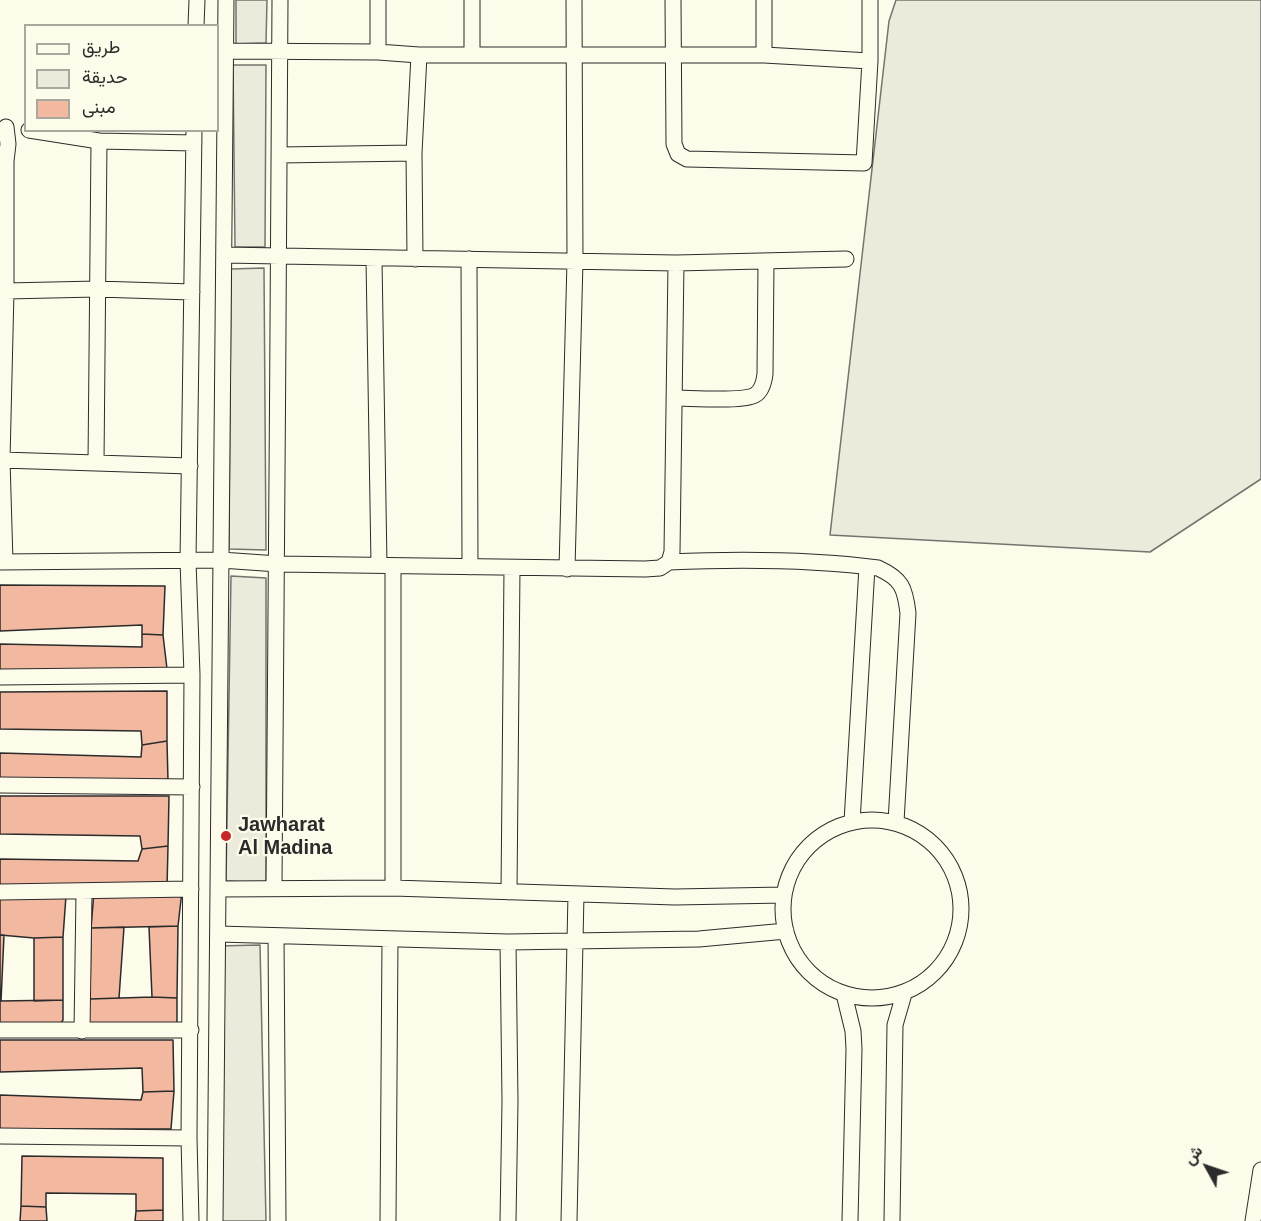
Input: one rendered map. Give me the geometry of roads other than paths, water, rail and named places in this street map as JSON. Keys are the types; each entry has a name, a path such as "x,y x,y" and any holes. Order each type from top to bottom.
{"street":[{"path":"196,24 197,0"},
{"path":"215,1221 226,0"},
{"path":"274,888 278,564 280,0"},
{"path":"378,0 378,52"},
{"path":"472,0 472,53"},
{"path":"567,569 575,261 574,0"},
{"path":"673,0 674,144 678,154 687,159 864,163 870,61 870,0"},
{"path":"764,0 764,55"},
{"path":"226,51 378,52 419,55 472,53 573,56 764,55 870,61"},
{"path":"415,259 414,153 419,55"},
{"path":"24,130 3,127 6,291 2,562 221,561 278,564 645,569 660,568 669,562 735,559 790,560 878,568 899,581 905,591 908,613 896,822"},
{"path":"40,132 99,141 194,137 188,561 192,675 189,1138 191,1221"},
{"path":"96,463 99,141"},
{"path":"279,155 414,153"},
{"path":"224,255 676,263 846,259"},
{"path":"374,259 386,566 393,888"},
{"path":"469,259 470,567"},
{"path":"674,398 747,398 759,392 764,380 766,261"},
{"path":"669,562 672,552 676,263"},
{"path":"6,291 192,292"},
{"path":"2,460 190,466"},
{"path":"852,822 867,567"},
{"path":"509,892 512,568"},
{"path":"0,677 192,675"},
{"path":"0,785 192,787"},
{"path":"874,819 896,822 924,835 946,857 959,885 962,916 954,945 938,970 904,994 864,998 844,994 824,985 807,970 794,952 786,932 783,914 784,895 792,870 807,848 828,831 852,822 874,819"},
{"path":"218,889 393,888 675,897 784,895"},
{"path":"0,892 191,889"},
{"path":"82,1031 84,892"},
{"path":"569,1221 576,894"},
{"path":"218,934 508,942 699,939 786,932"},
{"path":"276,936 278,1221"},
{"path":"388,1221 390,939"},
{"path":"508,942 510,1102 508,1221"},
{"path":"844,994 854,1030 850,1221"},
{"path":"892,1221 895,1025 904,994"},
{"path":"0,1030 191,1030"},
{"path":"0,1136 189,1138"},
{"path":"1253,1221 1261,1170"}],"place":[{"name":"Jawharat Al Madina","path":"226,836"}]}
